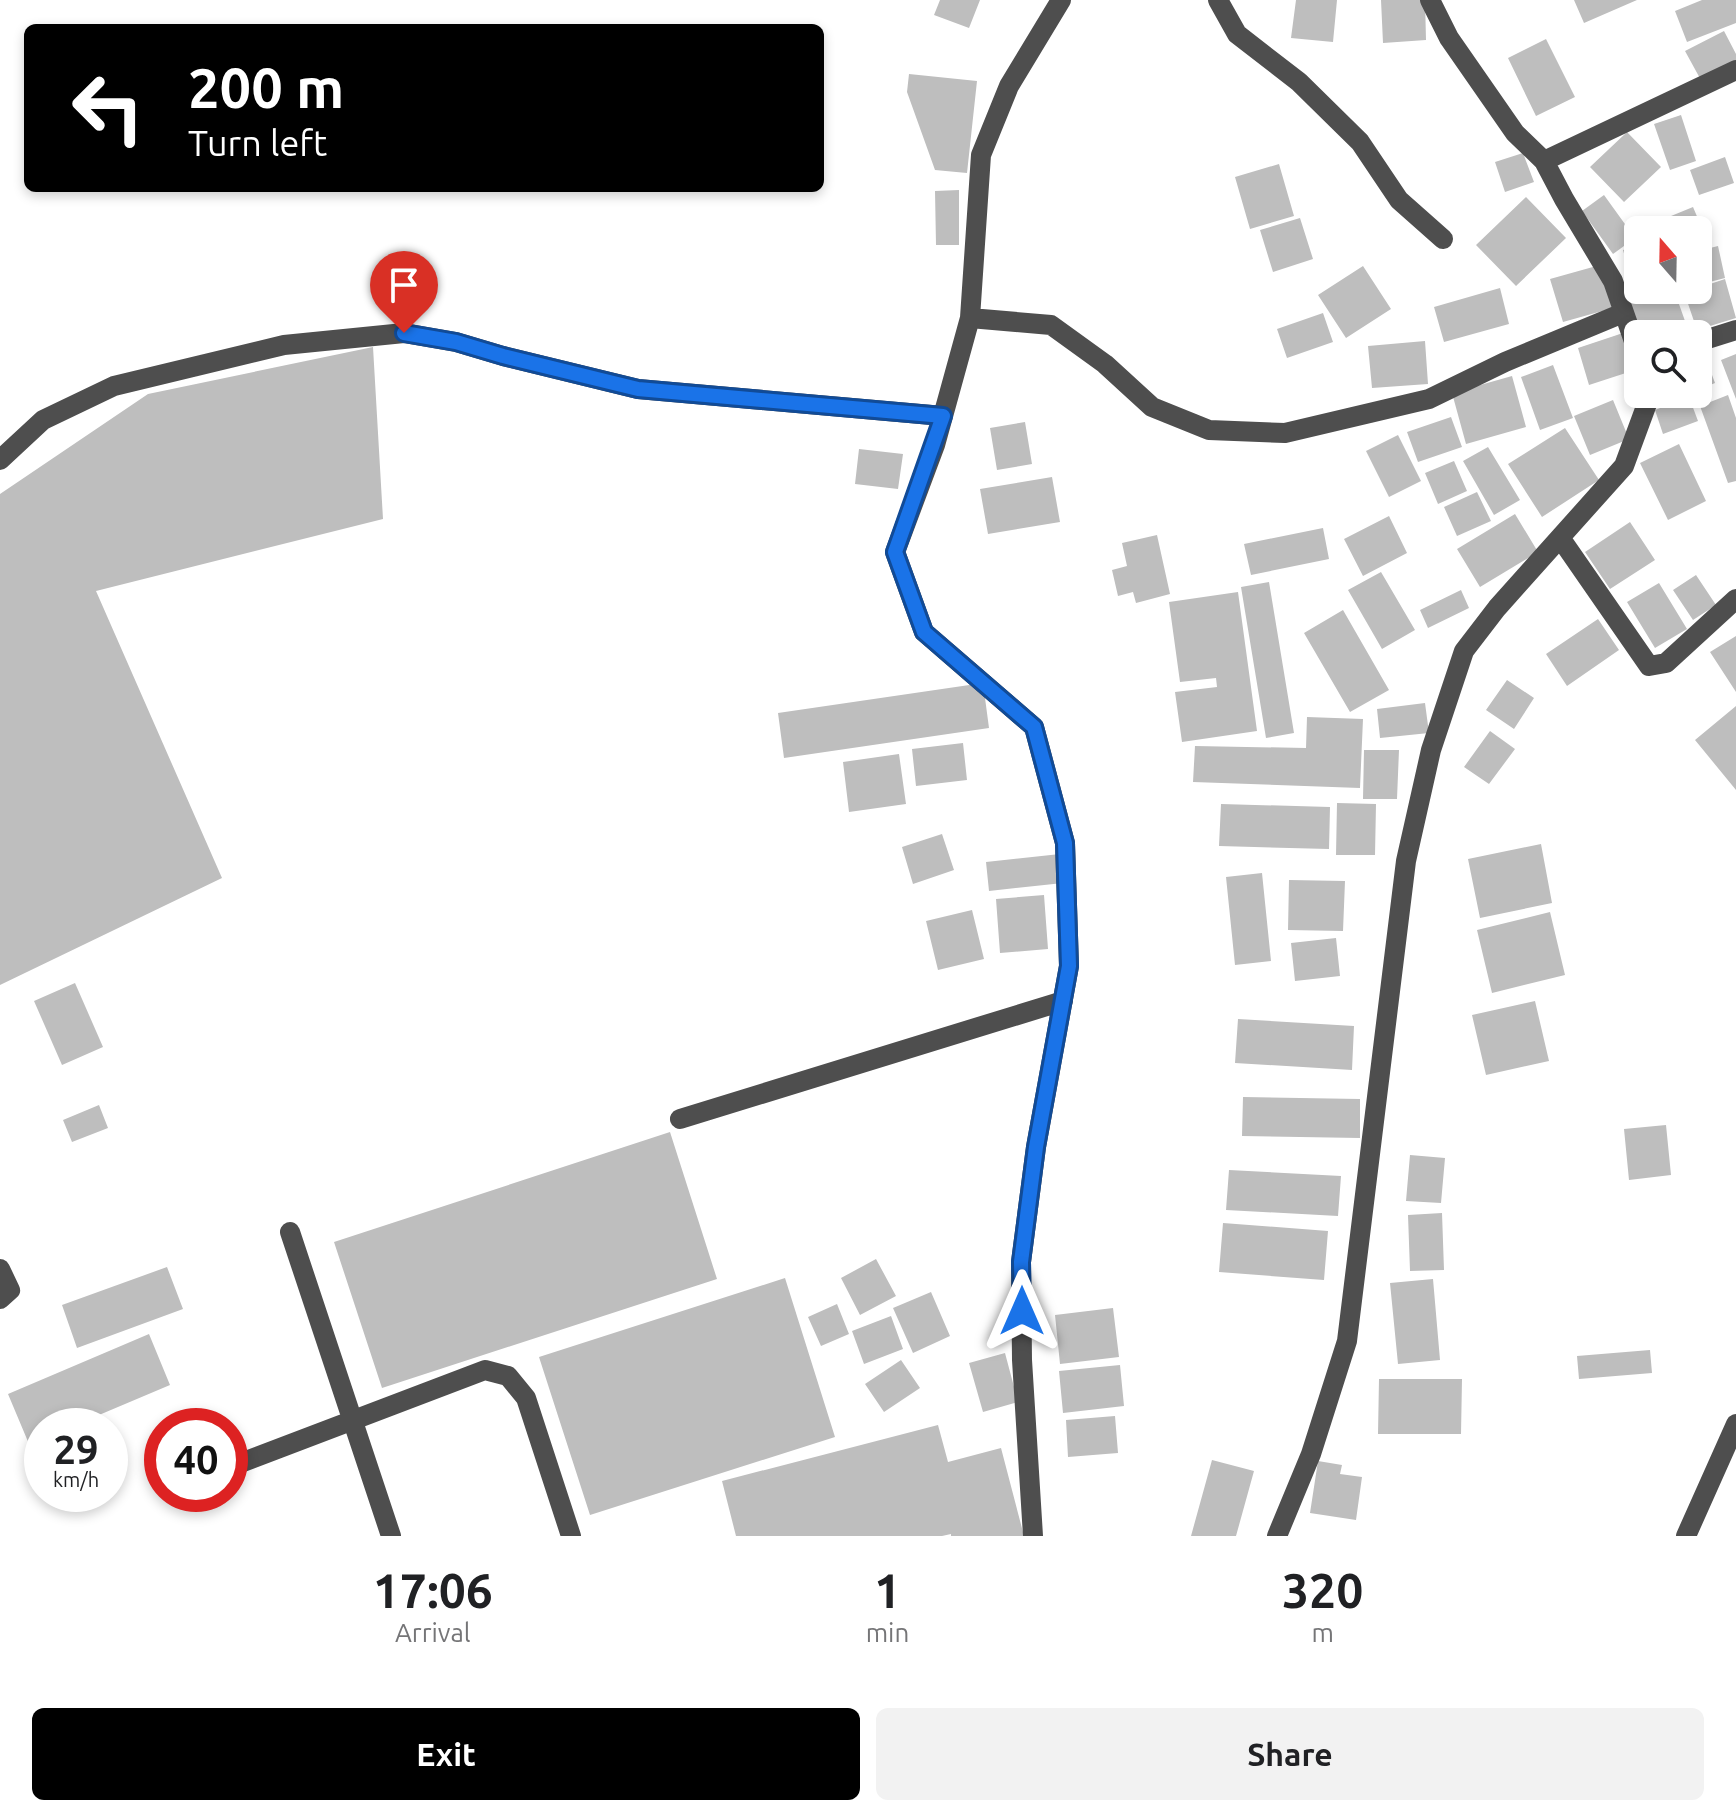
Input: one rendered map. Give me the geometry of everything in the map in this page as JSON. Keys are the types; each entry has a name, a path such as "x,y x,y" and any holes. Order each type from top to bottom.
{"street":[{"path":"1033,1536 1022,1360 1021,1262 1036,1147 1069,966 1065,843 1034,727 924,632 895,552 943,416 970,318 981,155 1009,86 1061,0"},
{"path":"1218,0 1237,34 1299,82 1360,142 1399,200 1443,239"},
{"path":"1430,0 1449,38 1515,133 1544,161 1613,281 1626,320"},
{"path":"1544,161 1736,70"},
{"path":"970,318 1051,325 1105,364 1152,407 1209,430 1285,433 1429,399 1505,362 1623,313"},
{"path":"1712,338 1736,330"},
{"path":"0,460 43,420 114,386 284,345 404,333 456,342 638,389 943,416"},
{"path":"1277,1536 1311,1454 1347,1341 1406,861 1431,750 1464,651 1497,608 1624,466 1645,408"},
{"path":"1561,539 1649,666 1666,663 1736,599"},
{"path":"680,1119 1063,1001"},
{"path":"290,1232 391,1536"},
{"path":"0,1269 10,1290 0,1299"},
{"path":"248,1460 485,1370 508,1376 526,1398 571,1536"},
{"path":"1686,1536 1736,1424"}],"building":[{"path":"940,0 980,0 969,28 934,15"},
{"path":"1296,0 1337,0 1333,42 1291,38"},
{"path":"1381,0 1425,0 1426,40 1383,43"},
{"path":"1574,0 1637,0 1584,23"},
{"path":"1702,0 1736,0 1736,23 1687,42 1675,11"},
{"path":"1724,31 1736,54 1736,64 1702,82 1685,51"},
{"path":"1546,39 1575,97 1536,116 1508,58"},
{"path":"909,74 977,81 967,173 935,170 907,92"},
{"path":"1681,115 1696,161 1670,170 1654,124"},
{"path":"1627,132 1661,167 1624,202 1590,167"},
{"path":"1523,153 1534,182 1505,192 1495,162"},
{"path":"1725,157 1734,183 1699,195 1690,170"},
{"path":"1279,164 1294,216 1250,229 1235,177"},
{"path":"959,190 959,245 936,245 935,191"},
{"path":"1604,195 1624,223 1624,246 1613,254 1582,211"},
{"path":"1526,197 1566,238 1516,286 1476,245"},
{"path":"1693,207 1697,216 1671,216"},
{"path":"1300,218 1313,259 1273,272 1260,230"},
{"path":"1718,246 1725,278 1712,281 1712,248"},
{"path":"1600,265 1613,308 1563,322 1550,279"},
{"path":"1363,266 1391,309 1346,338 1318,295"},
{"path":"1725,279 1736,318 1712,325 1712,320 1694,320 1688,304 1712,304 1712,283"},
{"path":"1500,288 1509,324 1444,342 1434,307"},
{"path":"1630,304 1679,304 1685,320 1636,320"},
{"path":"1323,313 1333,342 1287,358 1277,329"},
{"path":"1623,333 1624,374 1589,385 1578,348"},
{"path":"1425,341 1428,384 1372,388 1368,346"},
{"path":"373,347 383,519 96,591 222,878 0,985 0,494 148,394"},
{"path":"1736,354 1736,399 1721,360"},
{"path":"1553,365 1573,418 1540,430 1521,377"},
{"path":"1512,376 1526,427 1466,444 1452,393"},
{"path":"1728,395 1736,418 1736,481 1728,483 1701,408 1712,408 1712,401"},
{"path":"1613,400 1629,439 1590,455 1574,416"},
{"path":"1693,408 1698,421 1663,434 1655,410"},
{"path":"1451,417 1462,447 1418,462 1407,432"},
{"path":"1025,422 1032,464 997,470 990,428"},
{"path":"1565,428 1599,480 1542,517 1508,464"},
{"path":"1398,435 1421,481 1389,497 1366,451"},
{"path":"1679,444 1706,501 1668,520 1640,463"},
{"path":"1488,447 1520,500 1494,515 1463,461"},
{"path":"859,449 903,454 898,489 855,484"},
{"path":"1454,461 1467,491 1438,504 1425,473"},
{"path":"1052,477 1060,522 988,534 980,489"},
{"path":"1477,492 1491,521 1457,536 1444,507"},
{"path":"1515,514 1538,552 1480,587 1457,549"},
{"path":"1389,516 1407,553 1363,576 1344,539"},
{"path":"1630,522 1655,560 1610,589 1585,552"},
{"path":"1323,528 1329,559 1251,575 1244,544"},
{"path":"1157,535 1170,594 1136,603 1133,592 1118,596 1112,570 1127,566 1122,543"},
{"path":"1381,572 1415,630 1382,649 1348,590"},
{"path":"1696,575 1716,605 1693,620 1673,590"},
{"path":"1269,582 1294,733 1266,738 1241,587"},
{"path":"1659,583 1687,629 1655,648 1627,602"},
{"path":"1461,590 1469,608 1428,628 1420,610"},
{"path":"1238,592 1257,731 1182,742 1175,692 1217,687 1216,678 1180,682 1169,602"},
{"path":"1343,610 1389,690 1350,712 1304,633"},
{"path":"1598,619 1619,650 1567,686 1546,654"},
{"path":"1736,636 1736,692 1710,652"},
{"path":"1507,680 1534,698 1514,729 1486,710"},
{"path":"983,683 989,728 784,758 778,713"},
{"path":"1425,703 1429,733 1380,738 1377,709"},
{"path":"1736,706 1736,790 1695,740"},
{"path":"1307,717 1363,719 1360,788 1193,782 1195,746 1306,748"},
{"path":"1490,731 1515,749 1489,784 1464,767"},
{"path":"963,743 967,780 916,786 912,749"},
{"path":"1364,750 1399,750 1397,799 1363,799"},
{"path":"899,754 906,804 849,812 843,762"},
{"path":"1337,803 1376,804 1375,855 1336,855"},
{"path":"1221,804 1330,807 1329,849 1219,846"},
{"path":"942,834 954,870 913,884 902,847"},
{"path":"1541,844 1552,903 1480,918 1468,859"},
{"path":"1060,854 1063,883 989,891 986,862"},
{"path":"1262,873 1271,961 1235,965 1226,877"},
{"path":"1289,880 1345,881 1343,931 1288,930"},
{"path":"1044,895 1048,949 1000,953 996,899"},
{"path":"972,910 984,959 938,970 926,921"},
{"path":"1550,912 1565,975 1492,993 1477,930"},
{"path":"1336,938 1340,976 1295,981 1291,943"},
{"path":"75,983 103,1047 62,1065 34,1001"},
{"path":"1535,1001 1549,1061 1486,1075 1472,1015"},
{"path":"1238,1019 1354,1026 1352,1070 1235,1063"},
{"path":"1243,1097 1360,1099 1360,1138 1242,1136"},
{"path":"99,1105 108,1128 72,1142 63,1120"},
{"path":"1666,1125 1671,1175 1629,1180 1624,1129"},
{"path":"670,1132 717,1279 382,1388 334,1242"},
{"path":"1410,1155 1445,1158 1441,1203 1406,1201"},
{"path":"1229,1170 1341,1176 1338,1216 1226,1210"},
{"path":"1442,1213 1444,1270 1410,1271 1408,1215"},
{"path":"1223,1223 1328,1231 1324,1280 1219,1272"},
{"path":"876,1259 896,1296 860,1315 841,1278"},
{"path":"167,1267 183,1309 77,1348 62,1305"},
{"path":"785,1278 835,1437 590,1515 539,1357"},
{"path":"1433,1279 1440,1360 1398,1364 1390,1283"},
{"path":"931,1292 950,1336 913,1353 893,1308"},
{"path":"837,1304 849,1334 821,1346 808,1317"},
{"path":"1113,1308 1119,1357 1060,1364 1055,1315"},
{"path":"891,1316 903,1349 864,1364 852,1331"},
{"path":"149,1334 170,1385 116,1408 24,1408 24,1432 8,1394"},
{"path":"1650,1350 1652,1373 1579,1379 1577,1356"},
{"path":"1005,1353 1018,1402 983,1412 969,1363"},
{"path":"901,1360 920,1388 884,1412 865,1384"},
{"path":"1120,1365 1124,1406 1063,1413 1059,1371"},
{"path":"1379,1379 1462,1379 1461,1434 1378,1434"},
{"path":"1115,1416 1118,1453 1068,1457 1066,1420"},
{"path":"938,1425 948,1462 1001,1448 1024,1536 736,1536 722,1481"},
{"path":"1212,1460 1254,1471 1236,1536 1191,1536"},
{"path":"1318,1461 1342,1465 1340,1474 1362,1477 1356,1520 1310,1513"}],"route":[{"path":"404,333 456,342 638,389 943,416 895,552 924,632 1034,727 1065,843 1069,966 1036,1147 1021,1262 1022,1311"}]}
